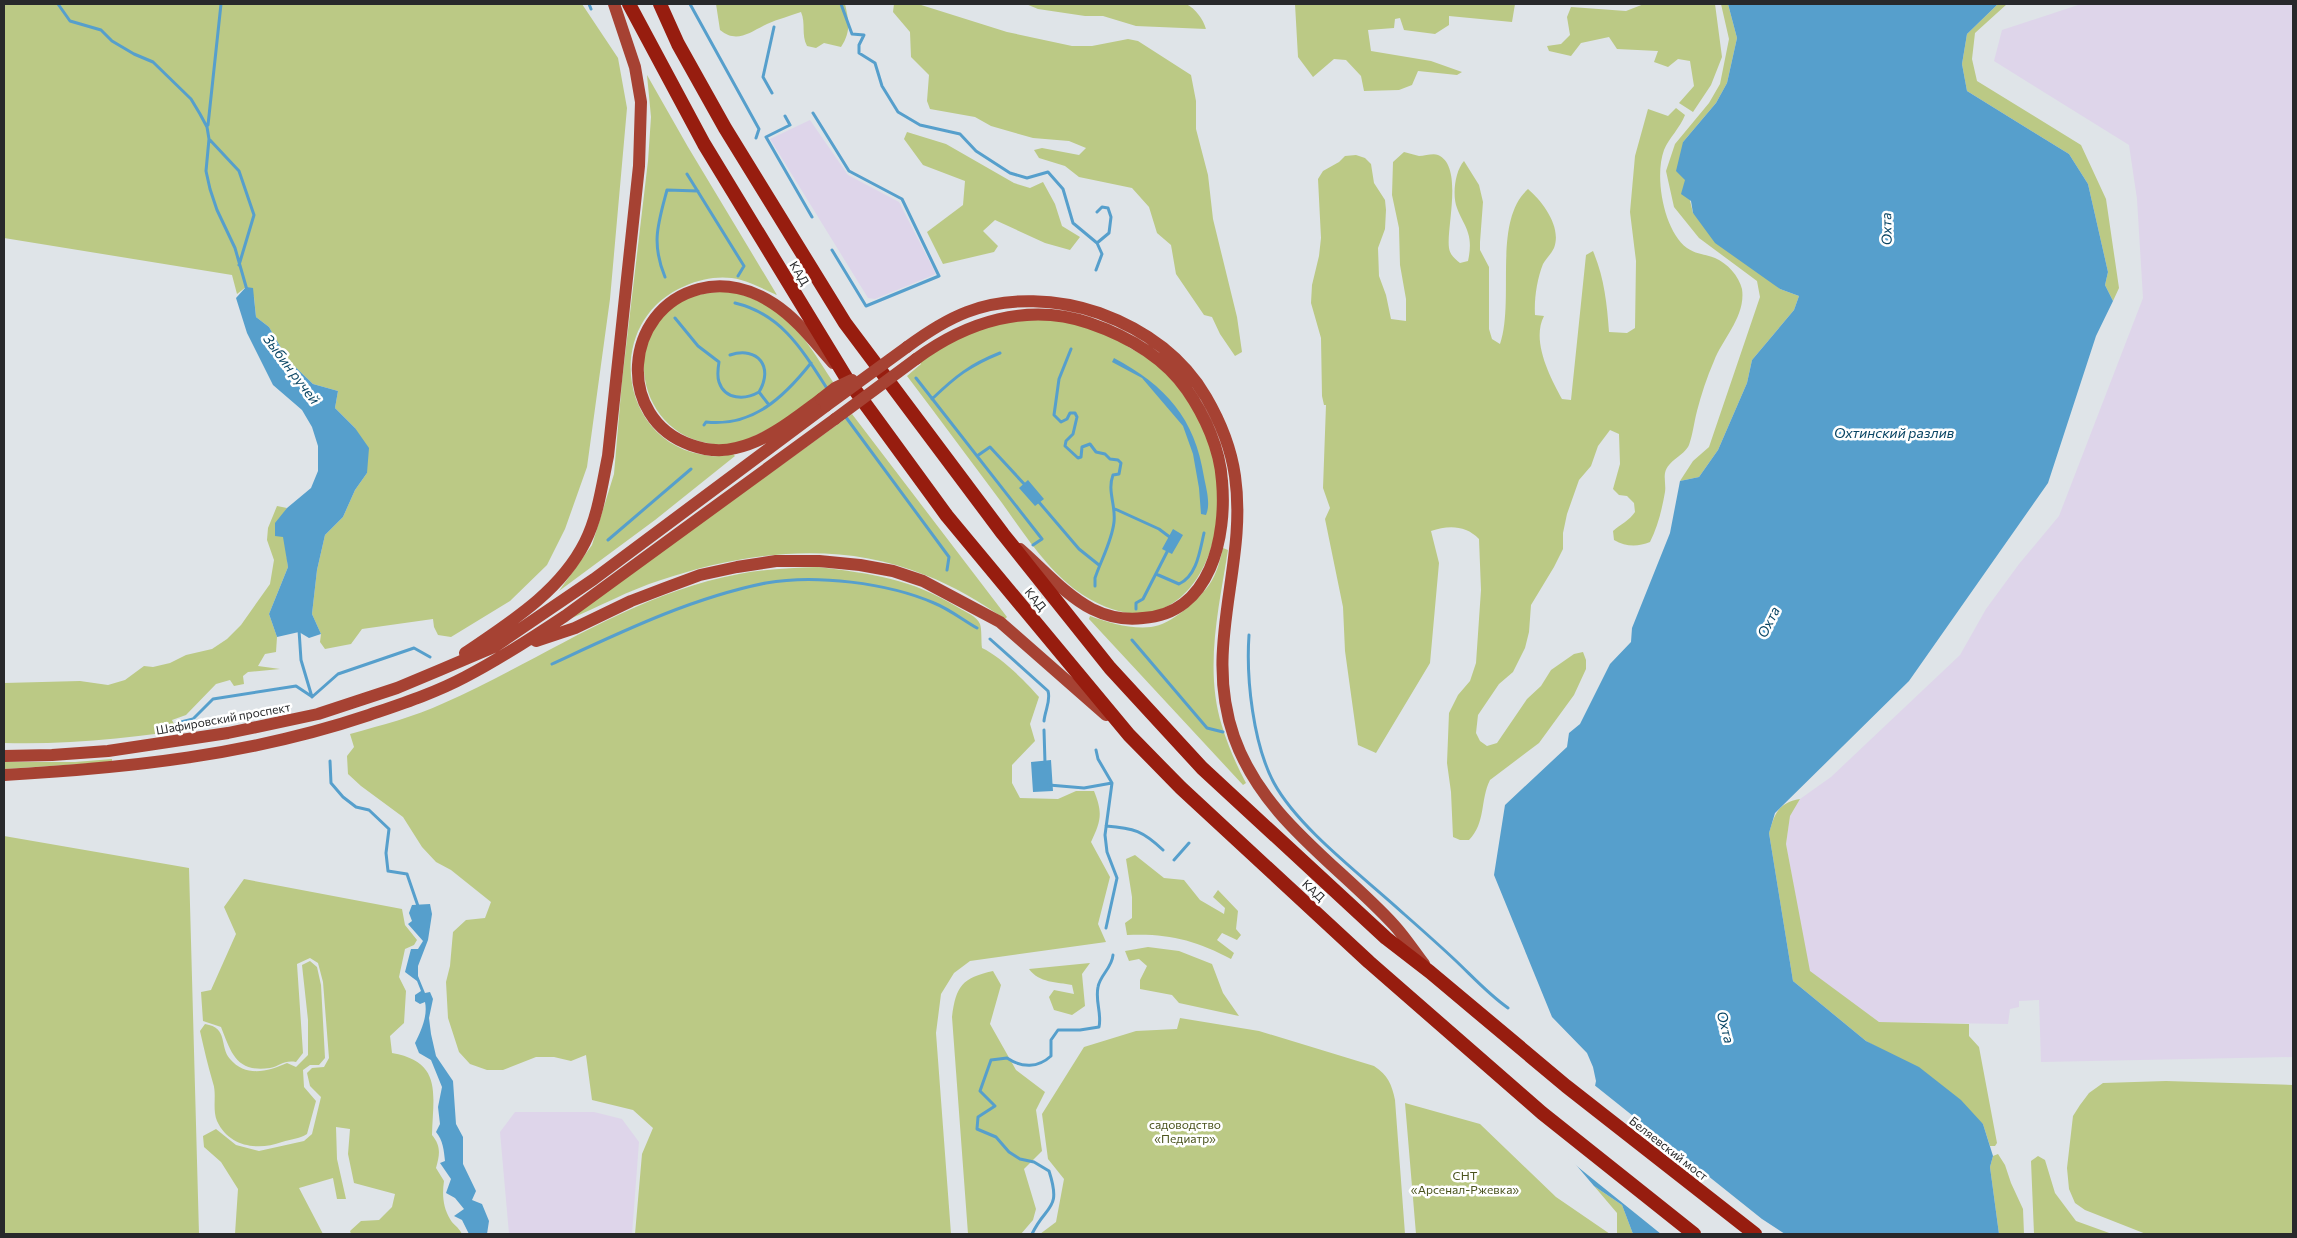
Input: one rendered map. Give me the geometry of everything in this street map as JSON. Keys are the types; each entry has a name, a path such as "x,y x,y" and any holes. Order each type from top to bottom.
{"highway":[{"name":"КАД","path":"630,4 704,144 847,379 947,516 1129,734 1181,788 1369,962 1542,1113 1694,1234"},
{"name":"КАД","path":"660,4 678,44 725,128 846,323 896,394 1003,534 1110,668 1202,768 1386,938 1430,972 1566,1086"},
{"name":"Беляевский мост","path":"1566,1086 1755,1234"}],"main road":[{"path":"440,670 534,604 563,573 585,542 598,503 608,456 638,166 640,111 635,67 614,4"},
{"path":"847,379 791,317 775,304 744,289 730,286 710,286 691,290 673,300 659,311 649,324 641,342 637,379 644,403 652,417 667,434 701,448 717,450 735,448 757,441 875,370 932,329 968,312 996,305 1022,302 1060,303 1094,311 1123,322 1155,341 1176,358 1199,385 1218,419 1230,451 1236,478 1235,547 1224,620 1221,666 1226,709 1234,738 1246,766 1265,796 1302,839 1394,925 1430,972"},
{"path":"4,774 103,769 153,764 230,751 286,739 348,722 405,703 463,678 519,647 573,610 916,359 947,337 973,326 1002,318 1051,315 1079,319 1113,331 1138,345 1157,359 1186,389 1202,414 1216,449 1222,480 1222,513 1219,544 1210,570 1196,592 1175,610 1156,618 1130,619 1110,616 1092,609 1075,598 1003,534"},
{"path":"440,670 494,647 594,579 823,403"},
{"path":"519,647 575,628 631,601 665,588 737,566 776,562 819,561 860,565 893,571 923,581 1000,622 1129,734"},
{"name":"Шафировский проспект","path":"4,756 108,751 228,733 318,714 397,688 440,670"}],"shaded area":[{"path":"2081,4 2293,4 2293,1057 2041,1062 2039,1000 2019,1001 2019,1007 2010,1009 2008,1024 1879,1022 1809,971 1786,844 1790,816 1800,799 1831,777 1960,655 1986,609 2019,564 2059,516 2143,298 2137,199 2129,145 1994,61 2002,30"},
{"path":"810,120 848,175 899,202 936,274 875,299 868,298 770,139"},
{"path":"515,1112 594,1112 622,1119 639,1142 632,1234 509,1234 500,1132"}],"green space":[{"path":"4,4 582,4 618,58 627,108 610,299 587,467 565,529 547,565 510,601 451,637 438,635 433,619 362,629 351,644 325,649 320,642 321,634 312,614 317,570 325,535 343,517 355,490 367,473 355,428 335,408 338,391 313,384 288,360 269,327 256,317 254,297 246,287 237,294 232,275 4,238"},
{"path":"716,4 845,4 848,31 841,47 824,43 816,48 807,46 804,38 801,12 771,22 744,35 732,36 720,30"},
{"path":"894,4 918,4 1007,32 1072,46 1092,46 1128,39 1138,41 1191,75 1196,101 1196,129 1208,175 1213,219 1237,317 1242,352 1235,356 1220,334 1212,317 1204,315 1176,274 1171,245 1157,233 1149,207 1132,188 1079,177 1065,166 1039,158 1034,150 1042,148 1079,155 1086,148 1069,141 1033,138 991,126 975,117 930,109 927,101 929,75 911,57 910,32 893,12"},
{"path":"1026,4 1186,4 1199,15 1206,29 1136,26 1103,16 1085,16 1038,9"},
{"path":"1295,4 1515,4 1512,22 1449,16 1449,25 1435,34 1404,30 1400,18 1395,19 1394,28 1368,30 1371,51 1431,61 1462,72 1457,75 1418,71 1412,85 1399,90 1364,91 1361,76 1346,60 1334,59 1313,77 1298,57"},
{"path":"1644,4 1715,4 1722,57 1711,85 1693,112 1679,103 1694,86 1690,61 1678,59 1668,67 1654,62 1658,51 1617,49 1609,37 1581,43 1571,56 1549,51 1547,46 1561,44 1570,35 1567,17 1571,7 1626,11"},
{"path":"1721,4 1728,4 1737,38 1727,83 1716,103 1683,142 1685,180 1693,213 1780,289 1799,296 1794,310 1752,360 1747,383 1718,450 1699,477 1680,481 1693,461 1709,447 1760,297 1757,281 1699,238 1674,207 1666,171 1675,144 1709,103 1720,84 1729,39"},
{"path":"1998,4 2007,4 1975,33 1972,59 1977,81 2081,145 2106,199 2119,288 2113,301 2105,285 2108,272 2088,184 2069,154 1967,91 1962,64 1967,34"},
{"path":"647,75 777,295 741,280 727,278 706,279 685,286 658,303 641,326 632,353 632,381 640,408 656,431 680,448 711,456 733,454 735,456 655,520 559,591 592,545 614,474 622,381 648,161 651,117"},
{"path":"1676,108 1685,115 1666,146 1661,161 1661,188 1667,217 1679,240 1687,248 1719,260 1732,270 1742,289 1741,308 1733,327 1718,352 1704,386 1689,445 1669,465 1665,473 1663,505 1650,542 1632,546 1614,540 1613,531 1635,512 1634,503 1627,496 1619,495 1613,489 1620,464 1619,434 1610,430 1598,446 1591,466 1579,480 1567,514 1563,533 1563,549 1531,605 1529,632 1525,648 1513,672 1499,684 1478,715 1476,733 1480,741 1487,746 1497,743 1527,699 1541,686 1551,670 1574,654 1583,652 1586,660 1586,669 1574,695 1539,743 1490,780 1478,826 1469,840 1460,840 1453,837 1451,792 1447,763 1449,713 1458,695 1470,681 1476,663 1481,590 1479,539 1474,534 1463,529 1450,527 1431,531 1439,563 1430,663 1376,753 1358,745 1345,651 1343,607 1325,519 1330,508 1323,488 1326,405 1324,405 1322,396 1321,338 1311,303 1312,285 1321,238 1318,179 1323,171 1339,162 1345,156 1356,155 1365,158 1371,164 1374,183 1385,200 1386,210 1385,229 1378,248 1379,276 1386,295 1391,319 1406,321 1406,299 1400,265 1399,228 1392,195 1393,162 1404,152 1419,156 1436,154 1446,161 1452,184 1449,248 1452,255 1460,263 1468,261 1470,247 1466,227 1455,203 1455,183 1458,171 1464,161 1479,185 1483,202 1480,250 1489,267 1489,329 1492,339 1500,344 1506,306 1507,241 1517,203 1528,189 1540,201 1550,216 1556,240 1554,248 1543,264 1536,296 1535,315 1544,316 1540,336 1541,347 1552,380 1562,399 1571,400 1586,255 1593,251 1600,271 1606,300 1609,332 1627,333 1635,328 1636,261 1630,212 1635,156 1648,109 1668,116"},
{"path":"907,132 946,144 1014,183 1030,188 1043,182 1055,204 1062,226 1080,237 1070,250 1045,243 995,220 983,231 998,246 994,252 943,264 927,232 963,205 965,181 923,165 904,139"},
{"path":"733,291 769,306 788,321 805,340 833,382 797,411 769,429 737,444 718,445 684,435 666,421 653,403 646,383 644,361 649,339 660,319 678,303 698,295"},
{"path":"1048,319 1084,326 1107,333 1150,360 1165,372 1185,397 1208,440 1216,470 1218,502 1215,534 1206,563 1191,587 1171,604 1146,613 1117,611 1083,595 1059,576 1038,553 907,376 921,364 918,360 944,343 999,323"},
{"path":"852,414 1007,617 1005,619 946,584 893,564 860,557 827,554 793,554 760,556 693,570 637,589 567,620"},
{"path":"277,506 287,508 282,516 288,567 269,614 277,637 276,652 265,654 258,666 280,669 248,672 243,676 244,684 234,686 230,680 216,684 186,715 172,720 175,726 206,720 206,727 156,734 55,743 4,743 4,683 80,681 108,685 125,680 144,666 153,667 170,663 186,655 212,649 227,639 241,625 270,584 274,560 267,540 268,528"},
{"path":"1223,548 1228,550 1217,616 1214,682 1222,726 1232,755 1246,783 1243,785 1089,619 1090,616 1120,625 1135,627 1151,627 1167,622 1198,598 1209,585 1216,572"},
{"path":"818,567 891,579 924,590 971,614 980,624 982,648 1005,663 1039,697 1030,724 1035,741 1012,765 1012,783 1020,798 1058,799 1076,791 1094,791 1099,805 1100,817 1091,842 1110,877 1098,924 1106,942 970,961 954,973 941,994 936,1033 951,1234 635,1234 642,1154 653,1128 633,1110 592,1100 586,1055 571,1061 554,1057 536,1057 503,1070 487,1070 470,1064 459,1052 448,1018 446,982 450,966 453,932 466,920 485,918 491,902 451,870 436,862 422,847 403,817 348,774 347,756 354,747 350,734 410,717 433,708 624,612 661,597 699,584 739,574 788,568"},
{"path":"112,759 112,762 4,769 4,762 75,762"},
{"path":"1800,799 1790,816 1786,844 1810,971 1879,1022 1969,1024 1969,1036 1979,1047 1997,1143 1995,1146 1990,1146 1983,1124 1880,1049 1866,1041 1793,981 1769,833 1773,820 1782,806"},
{"path":"4,836 189,868 199,1234 4,1234"},
{"path":"1135,855 1164,878 1184,880 1200,900 1224,914 1225,908 1213,897 1218,890 1238,911 1236,929 1241,935 1237,940 1222,933 1217,940 1234,953 1231,959 1206,947 1181,939 1155,935 1127,935 1125,923 1132,918 1132,897 1126,859"},
{"path":"244,879 402,909 405,925 417,940 414,945 405,949 399,977 406,991 404,1023 390,1036 392,1053 408,1057 420,1064 427,1072 431,1082 433,1093 432,1135 439,1150 436,1168 444,1181 444,1205 451,1221 462,1234 351,1234 350,1231 361,1221 379,1220 392,1207 395,1194 354,1183 348,1154 350,1129 336,1127 337,1159 346,1199 337,1199 333,1178 299,1188 323,1234 235,1234 238,1189 221,1162 204,1147 203,1136 216,1129 236,1145 259,1151 304,1141 312,1134 321,1097 310,1086 307,1073 312,1068 324,1067 329,1058 323,982 318,963 310,958 297,964 303,1053 296,1062 285,1062 270,1068 259,1069 242,1064 228,1045 221,1027 203,1021 201,992 211,990 236,934 224,907"},
{"path":"1148,947 1179,951 1212,964 1223,993 1239,1016 1179,1003 1172,995 1140,989 1140,980 1147,966 1139,959 1129,961 1125,951"},
{"path":"310,961 317,967 321,985 325,1058 319,1065 310,1065 303,1070 304,1087 316,1101 307,1134 273,1145 245,1145 229,1137 217,1121 214,1087 200,1031 205,1024 217,1029 221,1033 230,1059 243,1069 258,1071 287,1063 296,1067 308,1055 308,1020 302,965"},
{"path":"1090,963 1082,974 1085,1006 1072,1015 1054,1010 1049,997 1054,990 1074,994 1072,985 1043,979 1033,974 1029,969"},
{"path":"993,971 1001,985 990,1024 1016,1070 1045,1092 1036,1110 1042,1151 1024,1169 1036,1209 1033,1220 1021,1234 968,1234 952,1017 956,998 962,985 967,980"},
{"name":"садоводство «Педиатр»","path":"1180,1018 1259,1031 1374,1066 1383,1073 1391,1085 1395,1100 1405,1234 1040,1234 1056,1222 1064,1179 1048,1159 1042,1114 1084,1047 1136,1031 1177,1029"},
{"path":"2166,1081 2293,1085 2293,1234 2146,1234 2085,1210 2075,1203 2069,1189 2067,1168 2073,1116 2080,1105 2089,1093 2103,1083"},
{"name":"СНТ «Арсенал-Ржевка»","path":"1405,1103 1480,1124 1556,1197 1610,1234 1416,1234"},
{"path":"1998,1154 2005,1165 2023,1209 2024,1234 1999,1234 1990,1167 1993,1156"},
{"path":"2038,1156 2045,1160 2055,1193 2076,1221 2112,1234 2034,1234 2031,1161"},
{"path":"1594,1186 1622,1205 1633,1234 1617,1234 1617,1213"}],"water":[{"name":"Охтинский разлив","path":"1728,4 1998,4 1967,34 1962,64 1967,91 2069,154 2088,184 2108,272 2105,285 2113,301 2096,336 2048,483 1909,681 1775,813 1769,833 1793,981 1866,1041 1919,1067 1961,1100 1983,1124 1993,1156 1990,1167 1999,1234 1633,1234 1622,1205 1594,1186 1571,1159 1591,1106 1596,1081 1593,1067 1587,1053 1552,1017 1494,875 1505,805 1567,747 1569,733 1580,724 1610,664 1631,642 1632,628 1670,533 1680,481 1699,477 1718,450 1747,383 1752,360 1794,310 1799,296 1780,289 1715,243 1693,213 1691,201 1681,194 1685,180 1676,171 1683,142 1716,103 1727,83 1737,38"},
{"path":"246,287 253,288 256,317 269,327 288,360 313,384 338,391 335,408 355,428 369,448 367,473 355,490 343,517 325,535 317,570 312,614 321,634 309,638 299,632 277,637 269,614 288,567 283,537 275,536 275,523 287,508 311,488 318,471 318,446 312,427 302,410 273,385 247,333 236,298"},
{"path":"1114,358 1149,380 1163,392 1185,421 1200,456 1208,496 1206,515 1201,514 1193,454 1183,426 1142,378 1112,362"},
{"path":"1028,480 1044,499 1035,506 1019,488"},
{"path":"1173,529 1183,535 1172,554 1162,549"},
{"path":"1051,760 1053,791 1033,792 1031,762"},
{"path":"430,904 432,914 428,940 418,966 418,976 425,993 430,992 433,999 429,1018 436,1056 453,1081 456,1124 463,1137 463,1164 476,1191 472,1200 482,1204 489,1221 487,1234 469,1234 462,1220 454,1216 464,1209 455,1198 446,1193 451,1179 440,1163 445,1161 442,1142 436,1132 440,1124 438,1107 442,1087 431,1060 419,1053 415,1043 422,1028 426,1007 425,1002 420,1004 415,1001 415,995 421,991 417,981 405,972 411,949 418,949 423,941 408,924 412,921 409,913 412,905"}],"pier":[{"path":"1593,1084 1762,1219 1785,1234 1661,1234 1568,1159 1572,1122 1589,1105"}],"waterway":[{"name":"Зыбин ручей","path":"58,4 70,21 101,30 112,41 134,54 153,62 191,99 207,127 209,139 206,171 210,189 217,210 235,248 247,290"},
{"path":"208,125 221,4"},
{"path":"589,4 591,9"},
{"path":"690,4 759,129 756,138"},
{"path":"841,4 852,34 864,35 859,45 859,53 875,63 882,86 898,112 920,125 960,134 976,151 1010,173 1027,178 1048,172 1063,189 1073,223 1097,243 1102,254 1096,270"},
{"path":"772,93 763,77 774,27"},
{"path":"813,113 849,171 902,199 939,276 866,306 832,250"},
{"path":"785,116 790,125 766,137 812,217"},
{"path":"210,140 239,171 254,215 239,265"},
{"path":"687,174 744,266 738,276"},
{"path":"665,277 658,254 657,234 667,190 698,191"},
{"path":"1097,212 1102,207 1108,208 1111,217 1109,233 1097,243"},
{"path":"735,303 751,308 766,316 790,336 828,390"},
{"path":"675,318 698,346 719,362 718,380 726,392 736,397 754,395 759,392"},
{"path":"1071,349 1059,379 1054,415 1061,422 1067,419 1070,413 1075,413 1077,417 1073,434 1066,441 1065,446 1078,458 1081,457 1082,447 1090,444 1096,452 1105,454 1110,459 1118,460 1121,463 1119,474 1113,475 1111,481 1114,516 1113,529 1095,578 1095,586"},
{"path":"730,355 748,353 761,361 765,374 759,392 769,405"},
{"path":"932,399 964,372 1000,353"},
{"path":"704,425 706,422 738,420 766,407 790,387 811,363"},
{"path":"916,378 1042,539 1033,545"},
{"path":"845,416 949,557 947,570"},
{"path":"977,456 990,447 1026,486"},
{"path":"608,540 691,469"},
{"path":"1038,501 1079,549 1099,565"},
{"path":"1115,509 1159,529 1171,538"},
{"path":"1156,574 1179,584 1185,580 1197,562 1204,533"},
{"path":"1136,609 1136,603 1143,599 1168,550"},
{"path":"552,664 630,628 711,597 738,589 785,580 829,580 895,590 940,605 977,628"},
{"name":"Зыбин ручей","path":"299,630 301,660 312,697"},
{"path":"1249,635 1250,690 1256,730 1267,767 1274,783 1285,800 1299,818 1333,852 1508,1008"},
{"path":"990,639 1048,691 1049,695 1044,721"},
{"path":"1132,640 1207,728 1223,732"},
{"path":"312,697 338,674 414,648 430,657"},
{"path":"177,723 193,719 213,699 296,686 311,696"},
{"path":"1044,730 1045,763"},
{"path":"1096,750 1098,759 1112,783 1105,835 1107,852 1117,878 1106,928"},
{"name":"Зыбин ручей","path":"330,761 331,783 343,797 356,807 369,810 389,829 386,853 388,871 407,874 419,909"},
{"path":"1049,785 1084,788 1112,783"},
{"path":"1106,826 1131,829 1144,835 1163,850"},
{"path":"1174,860 1189,843"},
{"path":"1032,1234 1053,1201 1053,1184 1049,1171 1034,1162 1020,1159 1009,1152 996,1137 977,1129 978,1117 995,1106 980,1091 991,1060 1007,1058 1018,1064 1035,1065 1051,1056 1051,1040 1058,1030 1080,1030 1099,1027 1098,987 1111,964 1113,955"}],"water label":[{"name":"Охта","path":"1886,229"},
{"name":"Охта","path":"1768,622"},
{"name":"Охта","path":"1726,1027"}]}
